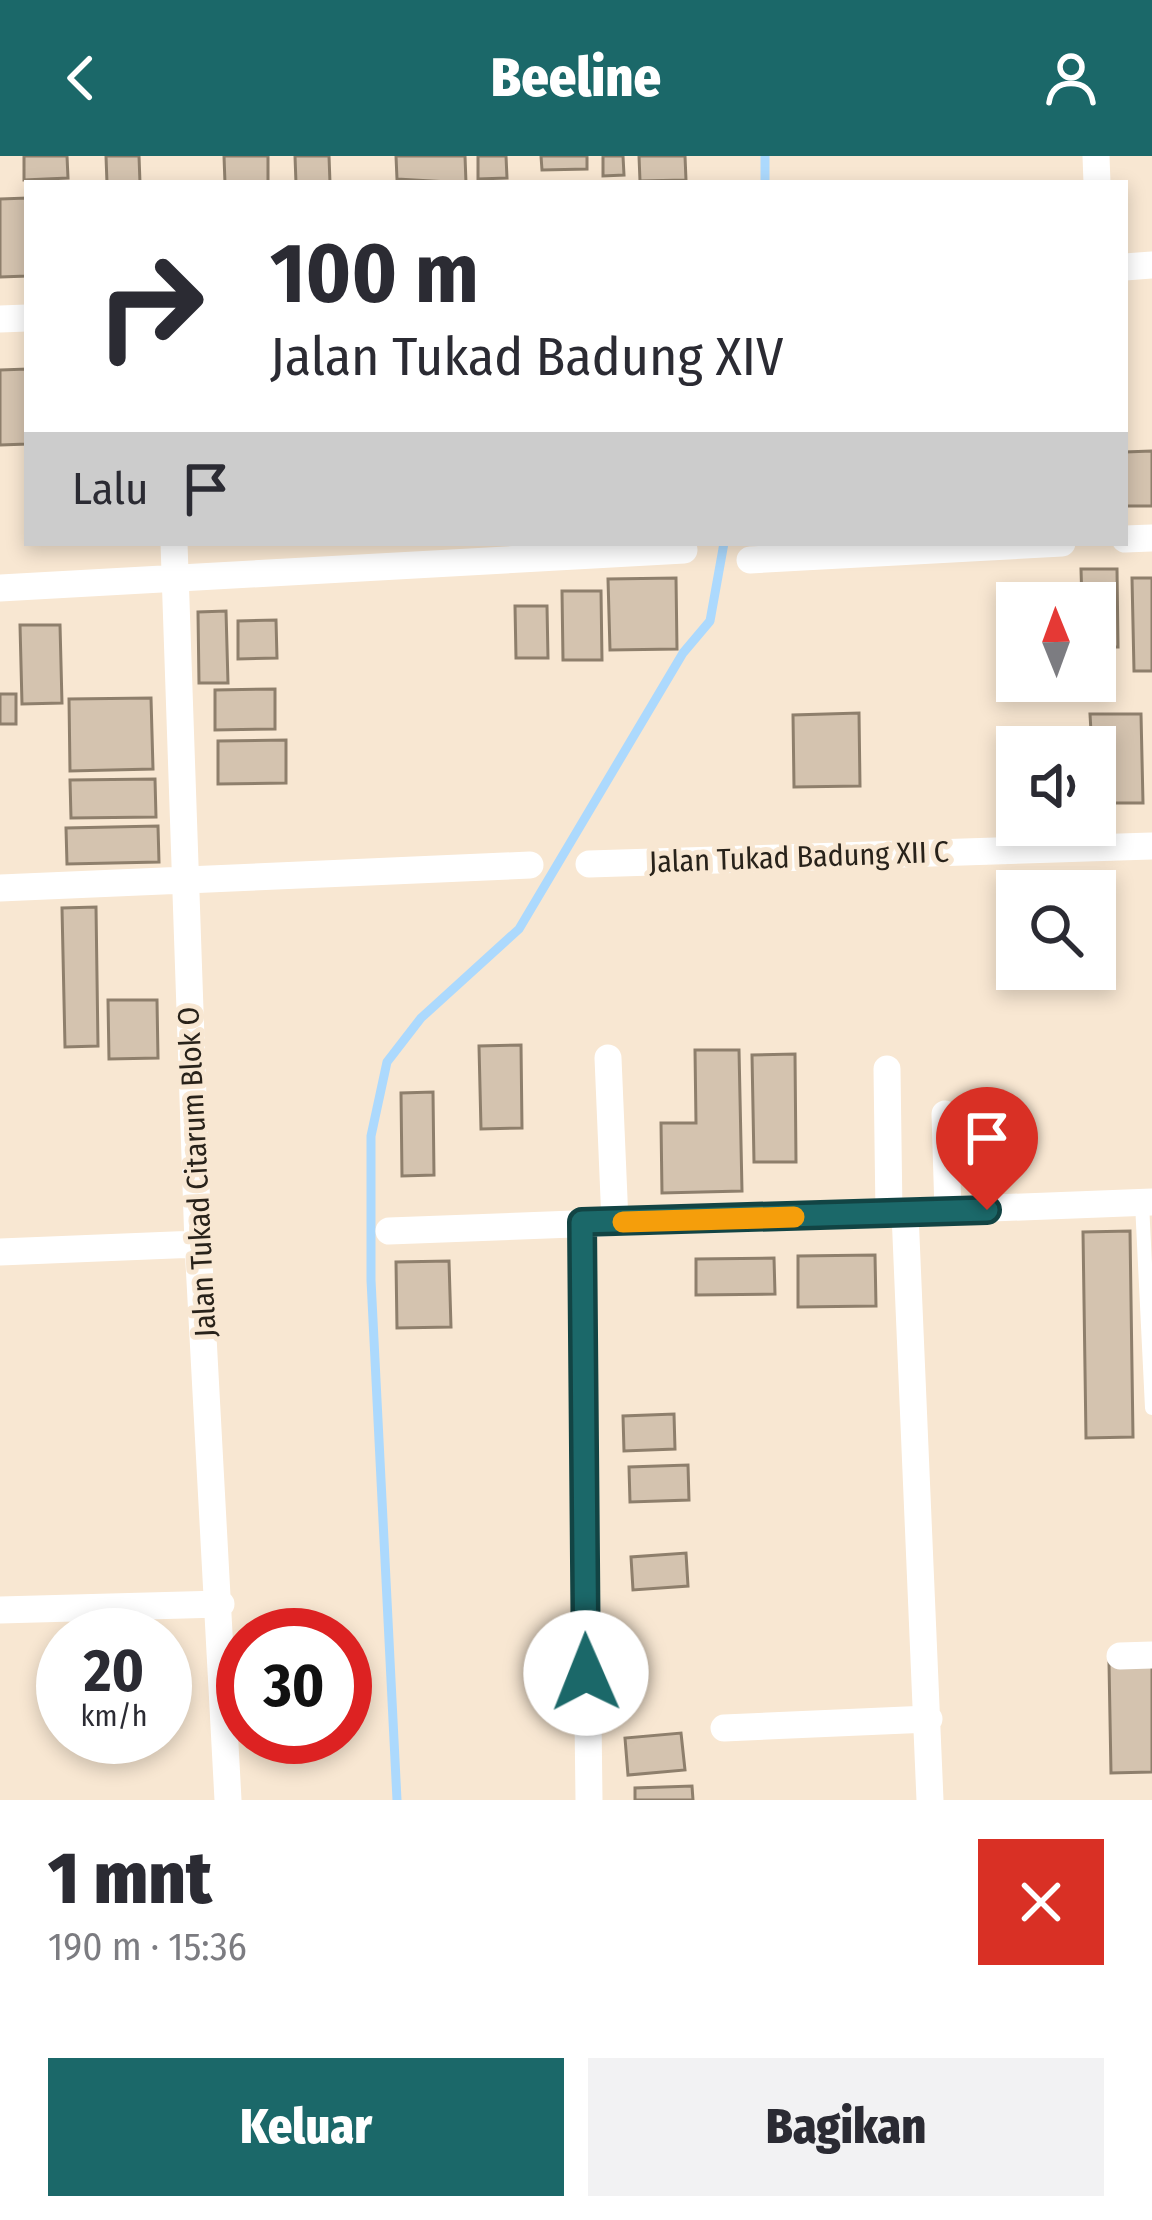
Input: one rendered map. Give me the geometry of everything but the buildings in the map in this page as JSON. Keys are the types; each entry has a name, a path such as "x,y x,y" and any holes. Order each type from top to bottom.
{"street":[{"name":"Jalan Tukad Citarum Blok O","path":"174,546 198,1244 229,1800"},
{"path":"750,560 1007,546"},
{"path":"0,587 684,550"},
{"name":"Jalan Tukad Badung XII C","path":"589,864 1152,846"},
{"path":"0,888 530,866"},
{"path":"608,1058 615,1222"},
{"path":"887,1070 930,1800"},
{"path":"945,1114 949,1211"},
{"path":"389,1231 1147,1202"},
{"path":"582,1222 589,1800"},
{"path":"0,1252 198,1244"},
{"path":"0,1610 221,1604"},
{"path":"1120,1656 1152,1655"},
{"path":"724,1727 928,1719"}],"lane":[{"path":"1147,1202 1152,1408"}],"waterway":[{"path":"765,156 765,180"},
{"path":"397,1800 371,1280 371,1136 387,1062 421,1018 519,929 683,653 710,621 723,546"}],"slow traffic":[{"path":"623,1222 794,1217"}],"route":[{"path":"586,1673 582,1222 987,1210"}]}
